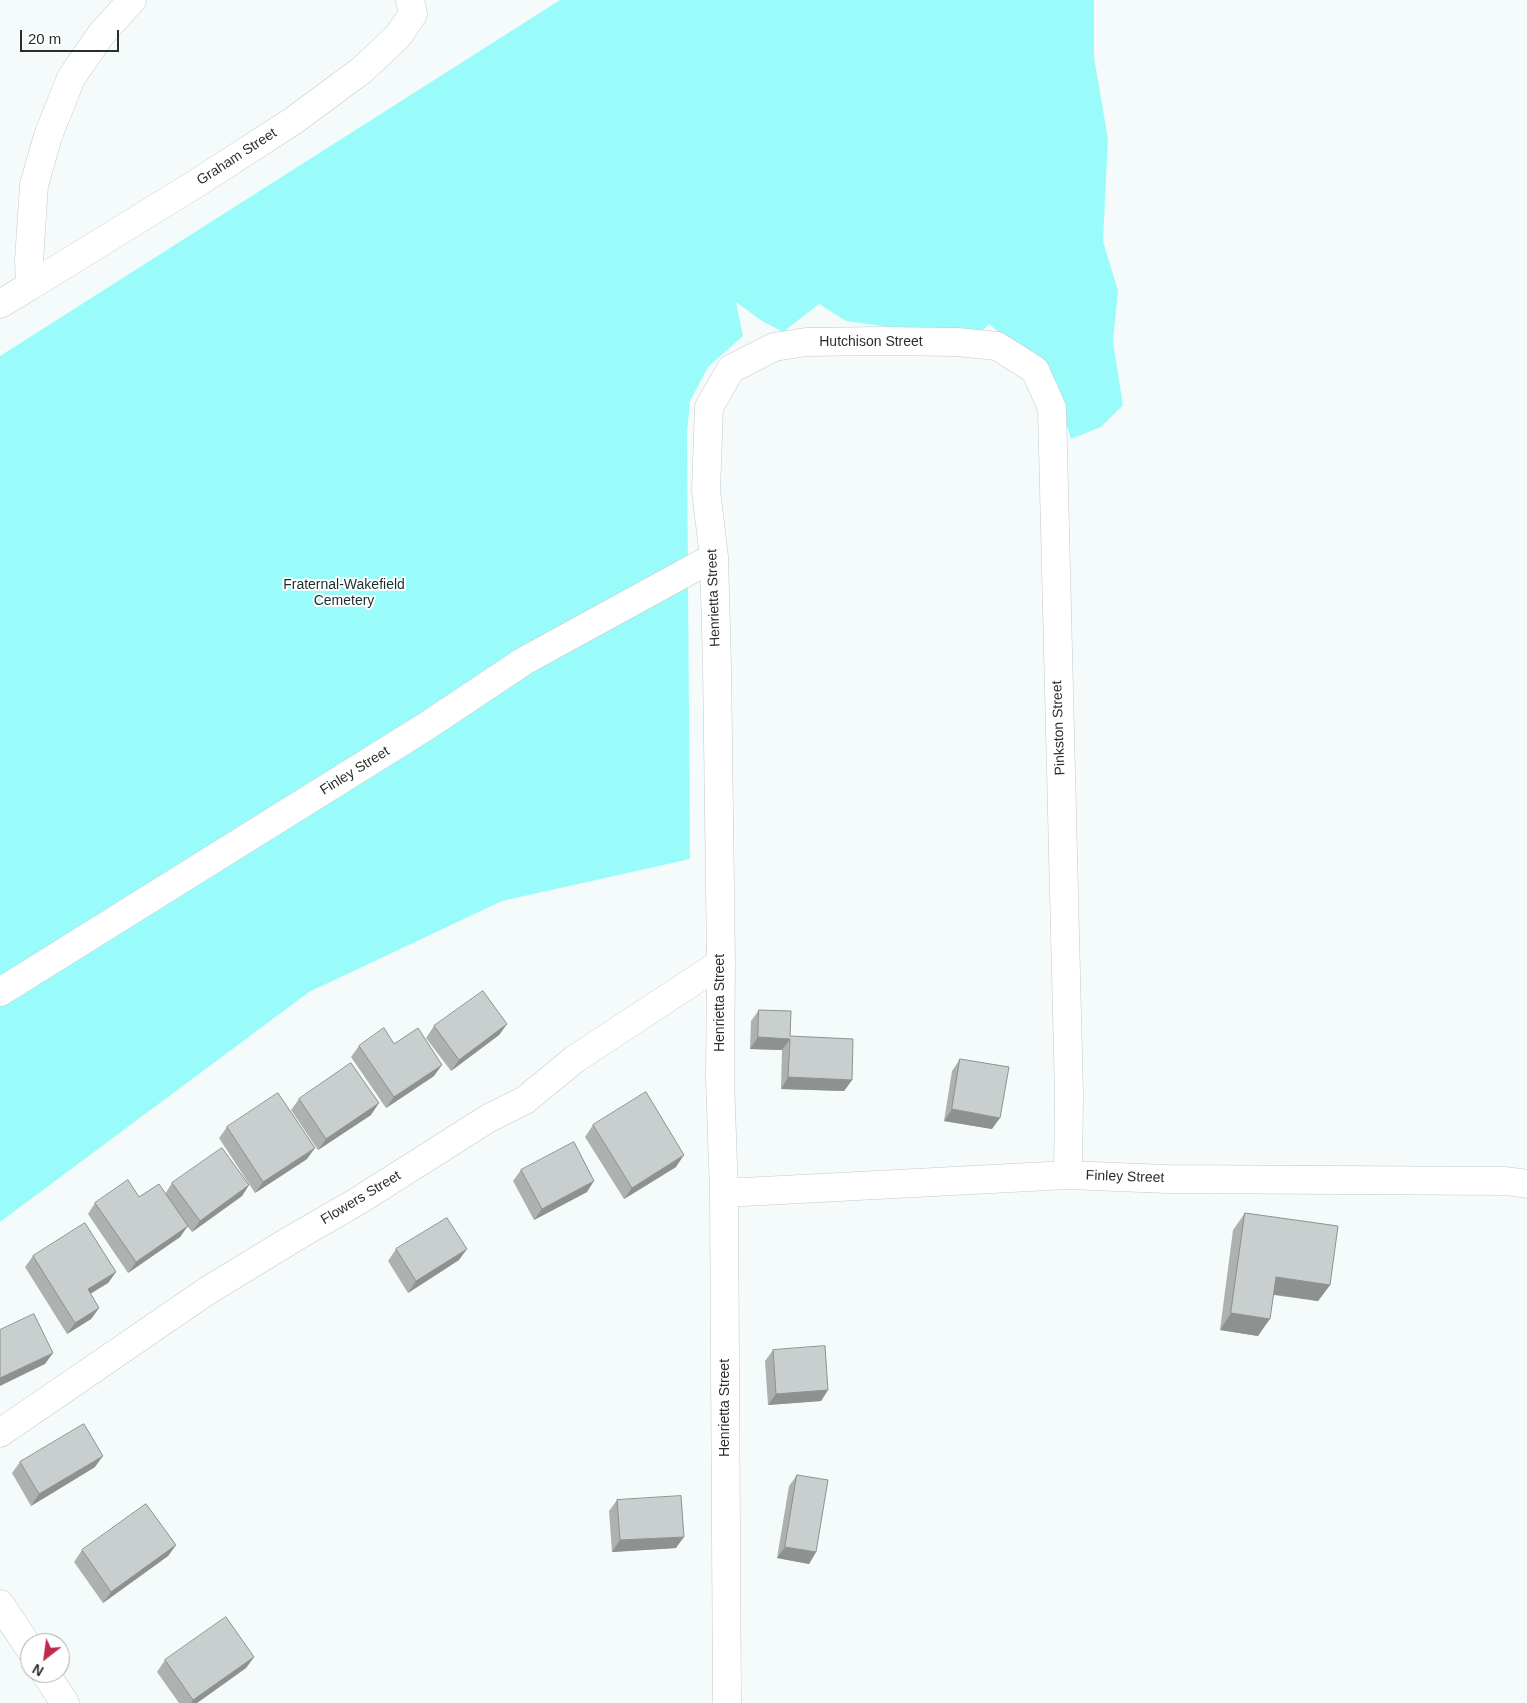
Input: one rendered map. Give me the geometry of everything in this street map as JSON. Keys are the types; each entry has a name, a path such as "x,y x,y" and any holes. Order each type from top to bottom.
{"street":[{"path":"30,286 29,260 34,185 48,136 71,78 102,33 132,0"},
{"name":"Graham Street","path":"0,304 197,183 285,126 362,70 398,36 413,14 410,0"},
{"name":"Hutchison Street","path":"786,346 806,342 957,342"},
{"name":"Pinkston Street","path":"957,342 996,346 1035,370 1052,408 1069,1095 1068,1175"},
{"name":"Henrietta Street","path":"727,1703 724,1194 720,1079 721,962 717,666 714,557 706,491 709,408 731,369 774,347 786,346"},
{"name":"Finley Street","path":"0,992 426,727 524,661 714,557"},
{"name":"Flowers Street","path":"0,1433 207,1291 358,1201 489,1118 525,1100 575,1059 721,962"},
{"name":"Finley Street","path":"724,1194 1068,1175 1167,1179 1506,1181 1527,1184"},
{"path":"0,1604 20,1635"},
{"path":"52,1683 65,1703"}],"green space":[{"name":"Fraternal-Wakefield Cemetery","path":"560,0 1094,0 1094,57 1108,139 1103,241 1118,291 1113,342 1123,405 1101,427 1071,439 1050,374 989,324 956,356 896,328 846,321 819,304 783,332 762,321 736,302 743,336 708,367 690,401 687,434 690,859 502,901 309,992 0,1222 0,356"}],"building":[{"path":"483,991 507,1024 459,1060 434,1026"},
{"path":"759,1010 791,1011 790,1036 853,1039 852,1080 788,1077 790,1039 758,1037"},
{"path":"384,1028 394,1044 418,1028 442,1065 394,1097 359,1046"},
{"path":"960,1059 1009,1067 1000,1118 952,1109"},
{"path":"351,1063 379,1103 326,1139 299,1099"},
{"path":"646,1092 684,1155 632,1188 593,1125"},
{"path":"278,1093 315,1148 263,1182 227,1127"},
{"path":"574,1142 594,1181 542,1209 521,1170"},
{"path":"222,1148 249,1185 200,1221 172,1183"},
{"path":"128,1180 139,1197 159,1184 188,1226 136,1262 95,1203"},
{"path":"1245,1213 1338,1226 1330,1285 1276,1277 1270,1319 1231,1313"},
{"path":"447,1218 467,1249 416,1281 396,1249"},
{"path":"85,1223 116,1272 88,1289 99,1308 75,1323 33,1256"},
{"path":"34,1314 53,1353 0,1378 0,1330"},
{"path":"825,1346 828,1390 776,1394 773,1350"},
{"path":"84,1424 103,1456 39,1494 20,1462"},
{"path":"797,1475 828,1480 816,1552 785,1547"},
{"path":"681,1496 684,1537 620,1540 617,1500"},
{"path":"146,1504 176,1545 111,1592 82,1550"},
{"path":"226,1617 254,1657 193,1700 165,1660"}]}
